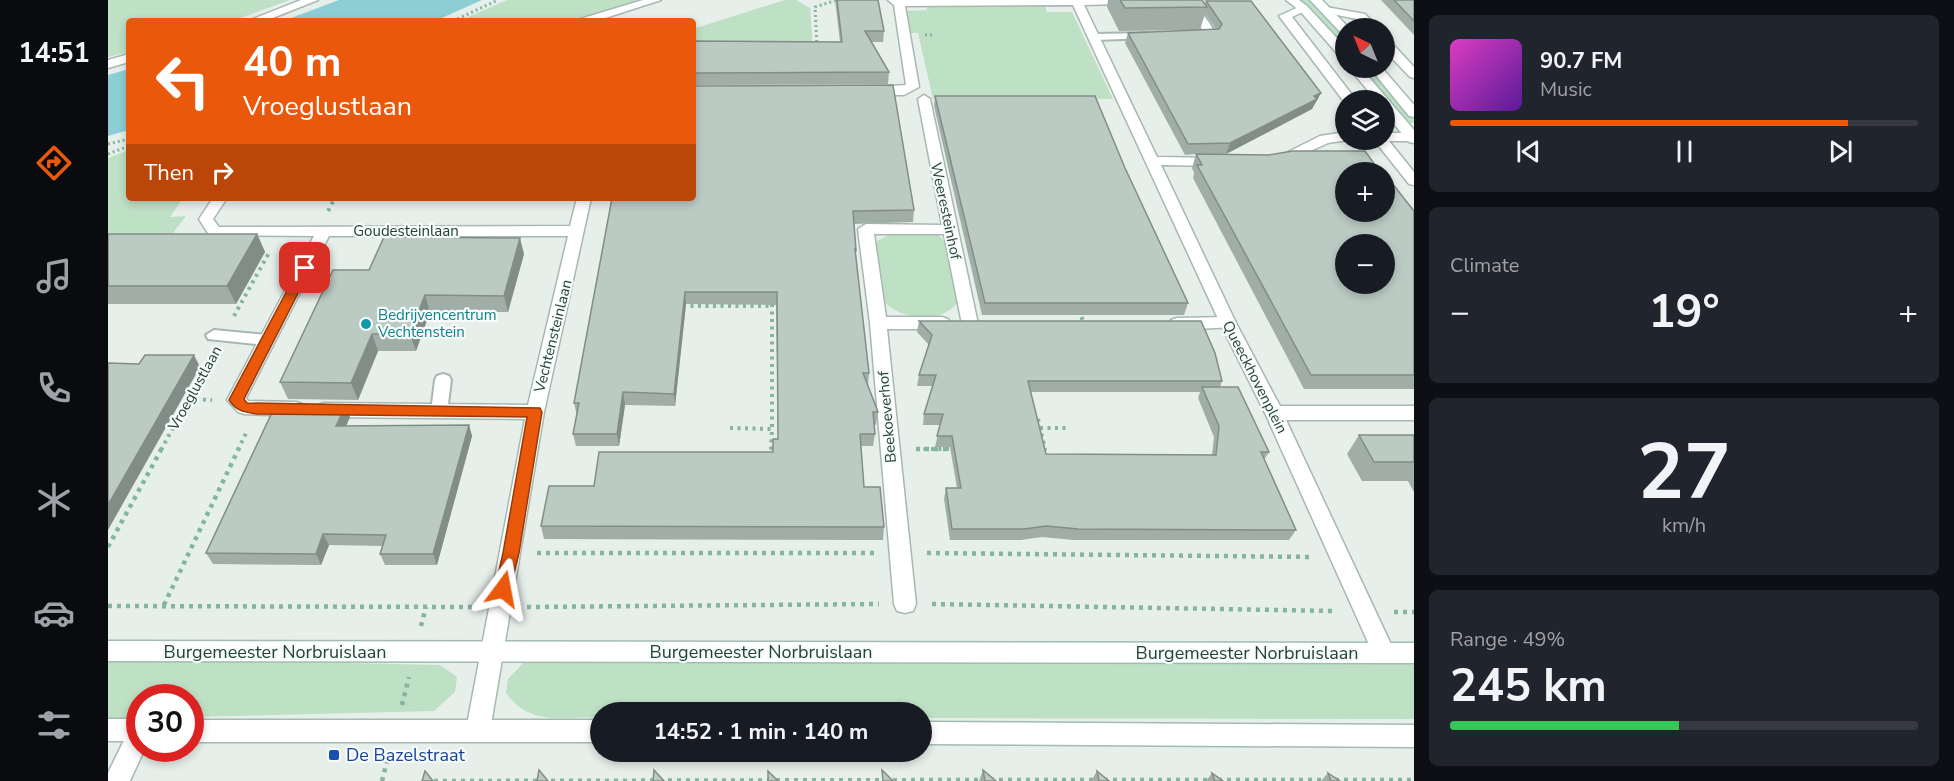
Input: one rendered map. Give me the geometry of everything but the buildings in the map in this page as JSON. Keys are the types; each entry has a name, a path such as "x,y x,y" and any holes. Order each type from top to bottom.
{"street":[{"path":"262,18 312,0"},
{"path":"594,18 655,0"},
{"path":"857,91 910,90 912,87 896,1 1077,3 1152,0"},
{"path":"1292,0 1303,8 1335,44"},
{"path":"1316,0 1335,20"},
{"name":"Queeckhovenplein","path":"1077,3 1228,323 1274,413 1384,653"},
{"path":"1303,8 1285,15 1342,90"},
{"path":"1326,10 1362,18"},
{"path":"1395,54 1414,74"},
{"path":"108,64 126,59"},
{"path":"1363,78 1373,90"},
{"path":"1384,78 1414,113"},
{"name":"Weeresteinhof","path":"924,99 970,324"},
{"path":"1395,116 1414,138"},
{"path":"1263,162 1282,160 1325,139 1335,138"},
{"path":"1395,138 1414,138"},
{"path":"1392,150 1414,181"},
{"path":"1151,161 1230,162"},
{"name":"Goudesteinlaan","path":"218,201 206,219 214,231 577,231"},
{"name":"Vechtensteinlaan","path":"478,730 535,412 583,201"},
{"name":"Beekoeverhof","path":"905,604 878,323 866,229 950,230"},
{"path":"324,232 236,400 244,407 535,412"},
{"path":"878,323 990,324"},
{"path":"1155,324 1228,323"},
{"path":"1274,413 1414,413"},
{"name":"Burgemeester Norbruislaan","path":"108,651 1414,653"},
{"path":"108,730 126,731"},
{"path":"204,731 395,733 478,730 590,731"},
{"path":"932,733 1414,736"},
{"path":"117,781 126,761"}],"lane":[{"path":"1174,0 1193,8 1212,35 1188,35"},
{"path":"1095,37 1165,36"},
{"path":"218,335 266,340"},
{"path":"439,412 443,380"}],"path":[{"path":"459,18 498,0"},
{"path":"817,51 815,7 837,0"},
{"path":"108,144 126,140"},
{"path":"108,154 126,147"},
{"path":"260,248 271,248"},
{"name":"Vroeglustlaan","path":"108,545 218,335 271,248"},
{"path":"772,295 771,448 783,448"},
{"path":"1077,302 1084,324"},
{"path":"678,306 772,306"},
{"path":"164,605 257,409"},
{"path":"1033,449 1045,449 1037,418"},
{"path":"730,428 772,429"},
{"path":"1040,428 1070,428"},
{"path":"890,449 962,449"},
{"path":"108,606 499,608 905,604 1414,612"},
{"path":"382,781 426,607"},
{"path":"434,781 1414,780"}],"green space":[{"path":"108,0 290,0 240,18 126,18 126,53 108,57"},
{"path":"507,0 638,0 639,2 578,18 466,18"},
{"path":"785,0 796,0 810,8 813,49 696,45 696,28"},
{"path":"1301,0 1311,0 1335,26 1335,39"},
{"path":"929,6 1045,6 1047,12 1072,12 1113,99 933,99 918,33 910,33 906,13 907,11 926,10"},
{"path":"1369,78 1380,78 1390,90 1379,90"},
{"path":"1395,96 1413,117 1414,123 1407,123 1395,109"},
{"path":"126,151 126,201 181,201 170,217 186,216 173,233 165,234 158,245 108,244 108,158"},
{"path":"919,233 938,235 947,243 957,303 950,310 930,317 907,315 897,311 881,298 874,243 888,235"},
{"path":"108,658 440,665 457,677 455,692 434,711 204,717 204,684 126,684 126,718 108,719"},
{"path":"526,660 1414,663 1414,719 932,718 932,702 590,702 590,717 560,718 526,711 515,704 506,693 508,679"}],"water":[{"path":"339,0 482,0 442,18 291,18"},
{"path":"126,70 126,131 108,136 108,75"}],"place":[{"name":"Bedrijvencentrum Vechtenstein","path":"366,324"},
{"name":"De Bazelstraat","path":"334,755"}],"route":[{"path":"305,268 236,400 244,407 257,409 535,412 503,589"}]}
